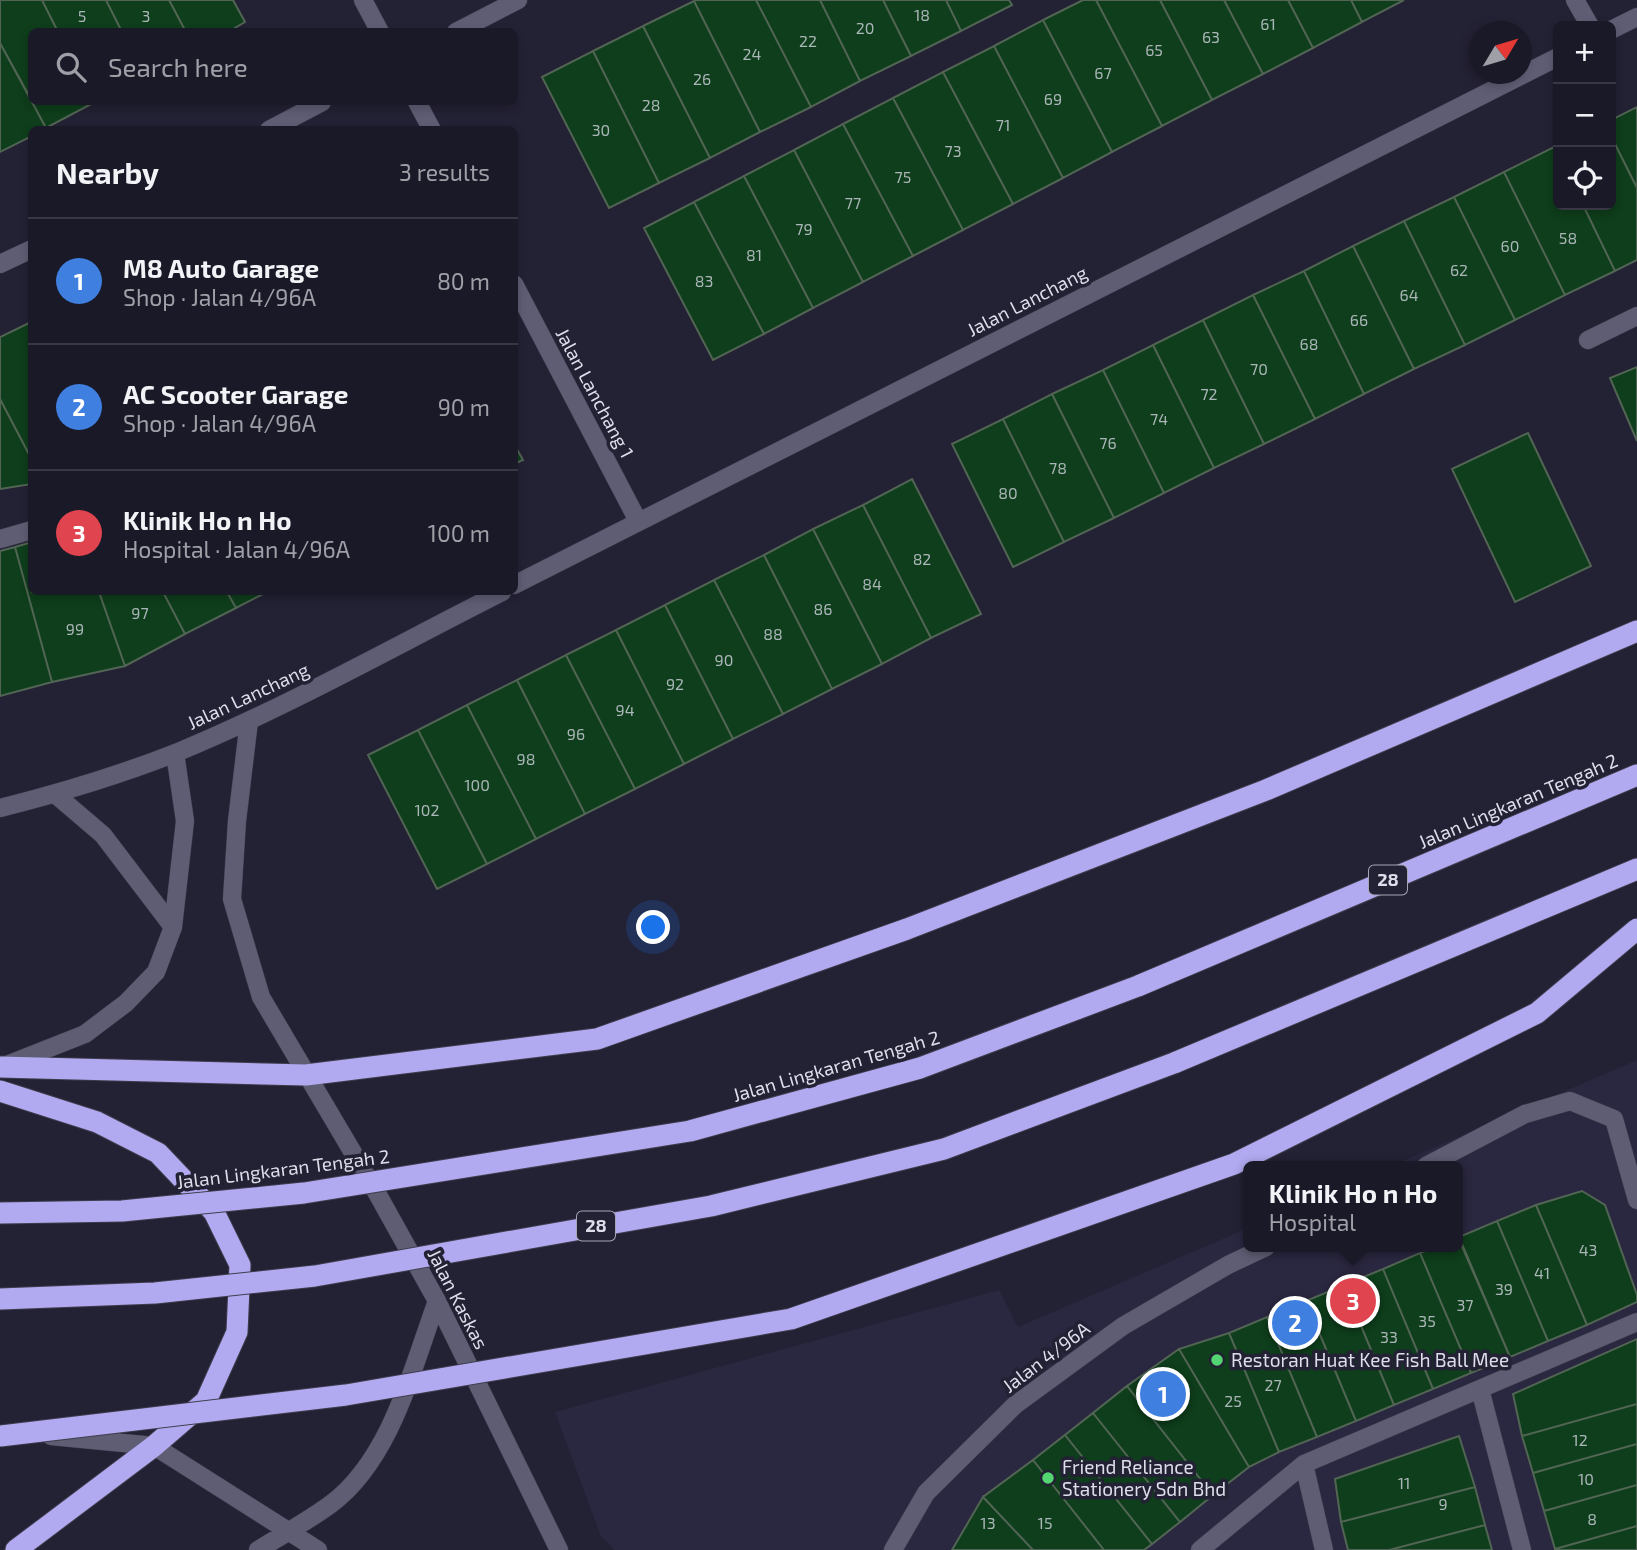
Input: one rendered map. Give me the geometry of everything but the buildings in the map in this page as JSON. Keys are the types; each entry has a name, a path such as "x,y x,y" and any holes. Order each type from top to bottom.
{"highway":[{"path":"0,1067 306,1075 597,1039 907,929 1266,790 1637,631"},
{"name":"Jalan Lingkaran Tengah 2","path":"0,1213 122,1210 304,1193 690,1131 933,1063 1138,986 1637,775"},
{"name":"28","path":"0,1299 155,1293 315,1276 712,1206 944,1149 1174,1063 1637,869"},
{"path":"0,1436 346,1395 791,1320 1234,1164 1537,1013 1637,929"},
{"path":"0,1091 97,1122 158,1153 214,1212 240,1265 237,1332 206,1401 154,1446 16,1550"}],"street":[{"path":"363,0 378,28"},
{"path":"464,28 518,0"},
{"path":"1575,0 1587,21"},
{"path":"1616,28 1637,17"},
{"name":"Jalan Lanchang","path":"518,583 1553,60"},
{"path":"277,126 316,105"},
{"path":"419,105 430,126"},
{"path":"0,264 28,252"},
{"name":"Jalan Lanchang 1","path":"518,293 638,521"},
{"path":"1588,340 1637,316"},
{"path":"0,539 28,531"},
{"name":"Jalan Lanchang","path":"0,808 55,794 175,753 248,721 496,595"},
{"name":"Jalan Kaskas","path":"248,721 232,899 261,998 438,1301 559,1550"},
{"path":"0,1067 85,1034 126,1003 156,972 173,927 185,821 175,753"},
{"path":"55,794 103,835 173,927"},
{"path":"1436,1161 1525,1114 1570,1101 1614,1119 1637,1200"},
{"name":"Jalan 4/96A","path":"893,1550 926,1493 1015,1405 1123,1325 1227,1265 1255,1252"},
{"path":"258,1550 333,1503 371,1462 397,1411 438,1301"},
{"path":"1200,1550 1304,1464 1637,1322"},
{"path":"1480,1390 1522,1550"},
{"path":"0,1430 154,1446 318,1550"},
{"path":"1304,1464 1324,1550"}],"shaded area":[{"path":"1637,1060 1637,1550 615,1550 601,1537 555,1412 999,1290 1018,1327 1243,1230 1243,1252 1463,1252 1463,1161 1403,1161"}],"place":[{"name":"Klinik Ho n Ho","path":"1353,1301"},
{"name":"AC Scooter Garage","path":"1295,1323"},
{"name":"Restoran Huat Kee Fish Ball Mee","path":"1217,1360"},
{"name":"M8 Auto Garage","path":"1163,1394"},
{"name":"Friend Reliance Stationery Sdn Bhd","path":"1048,1478"}]}
